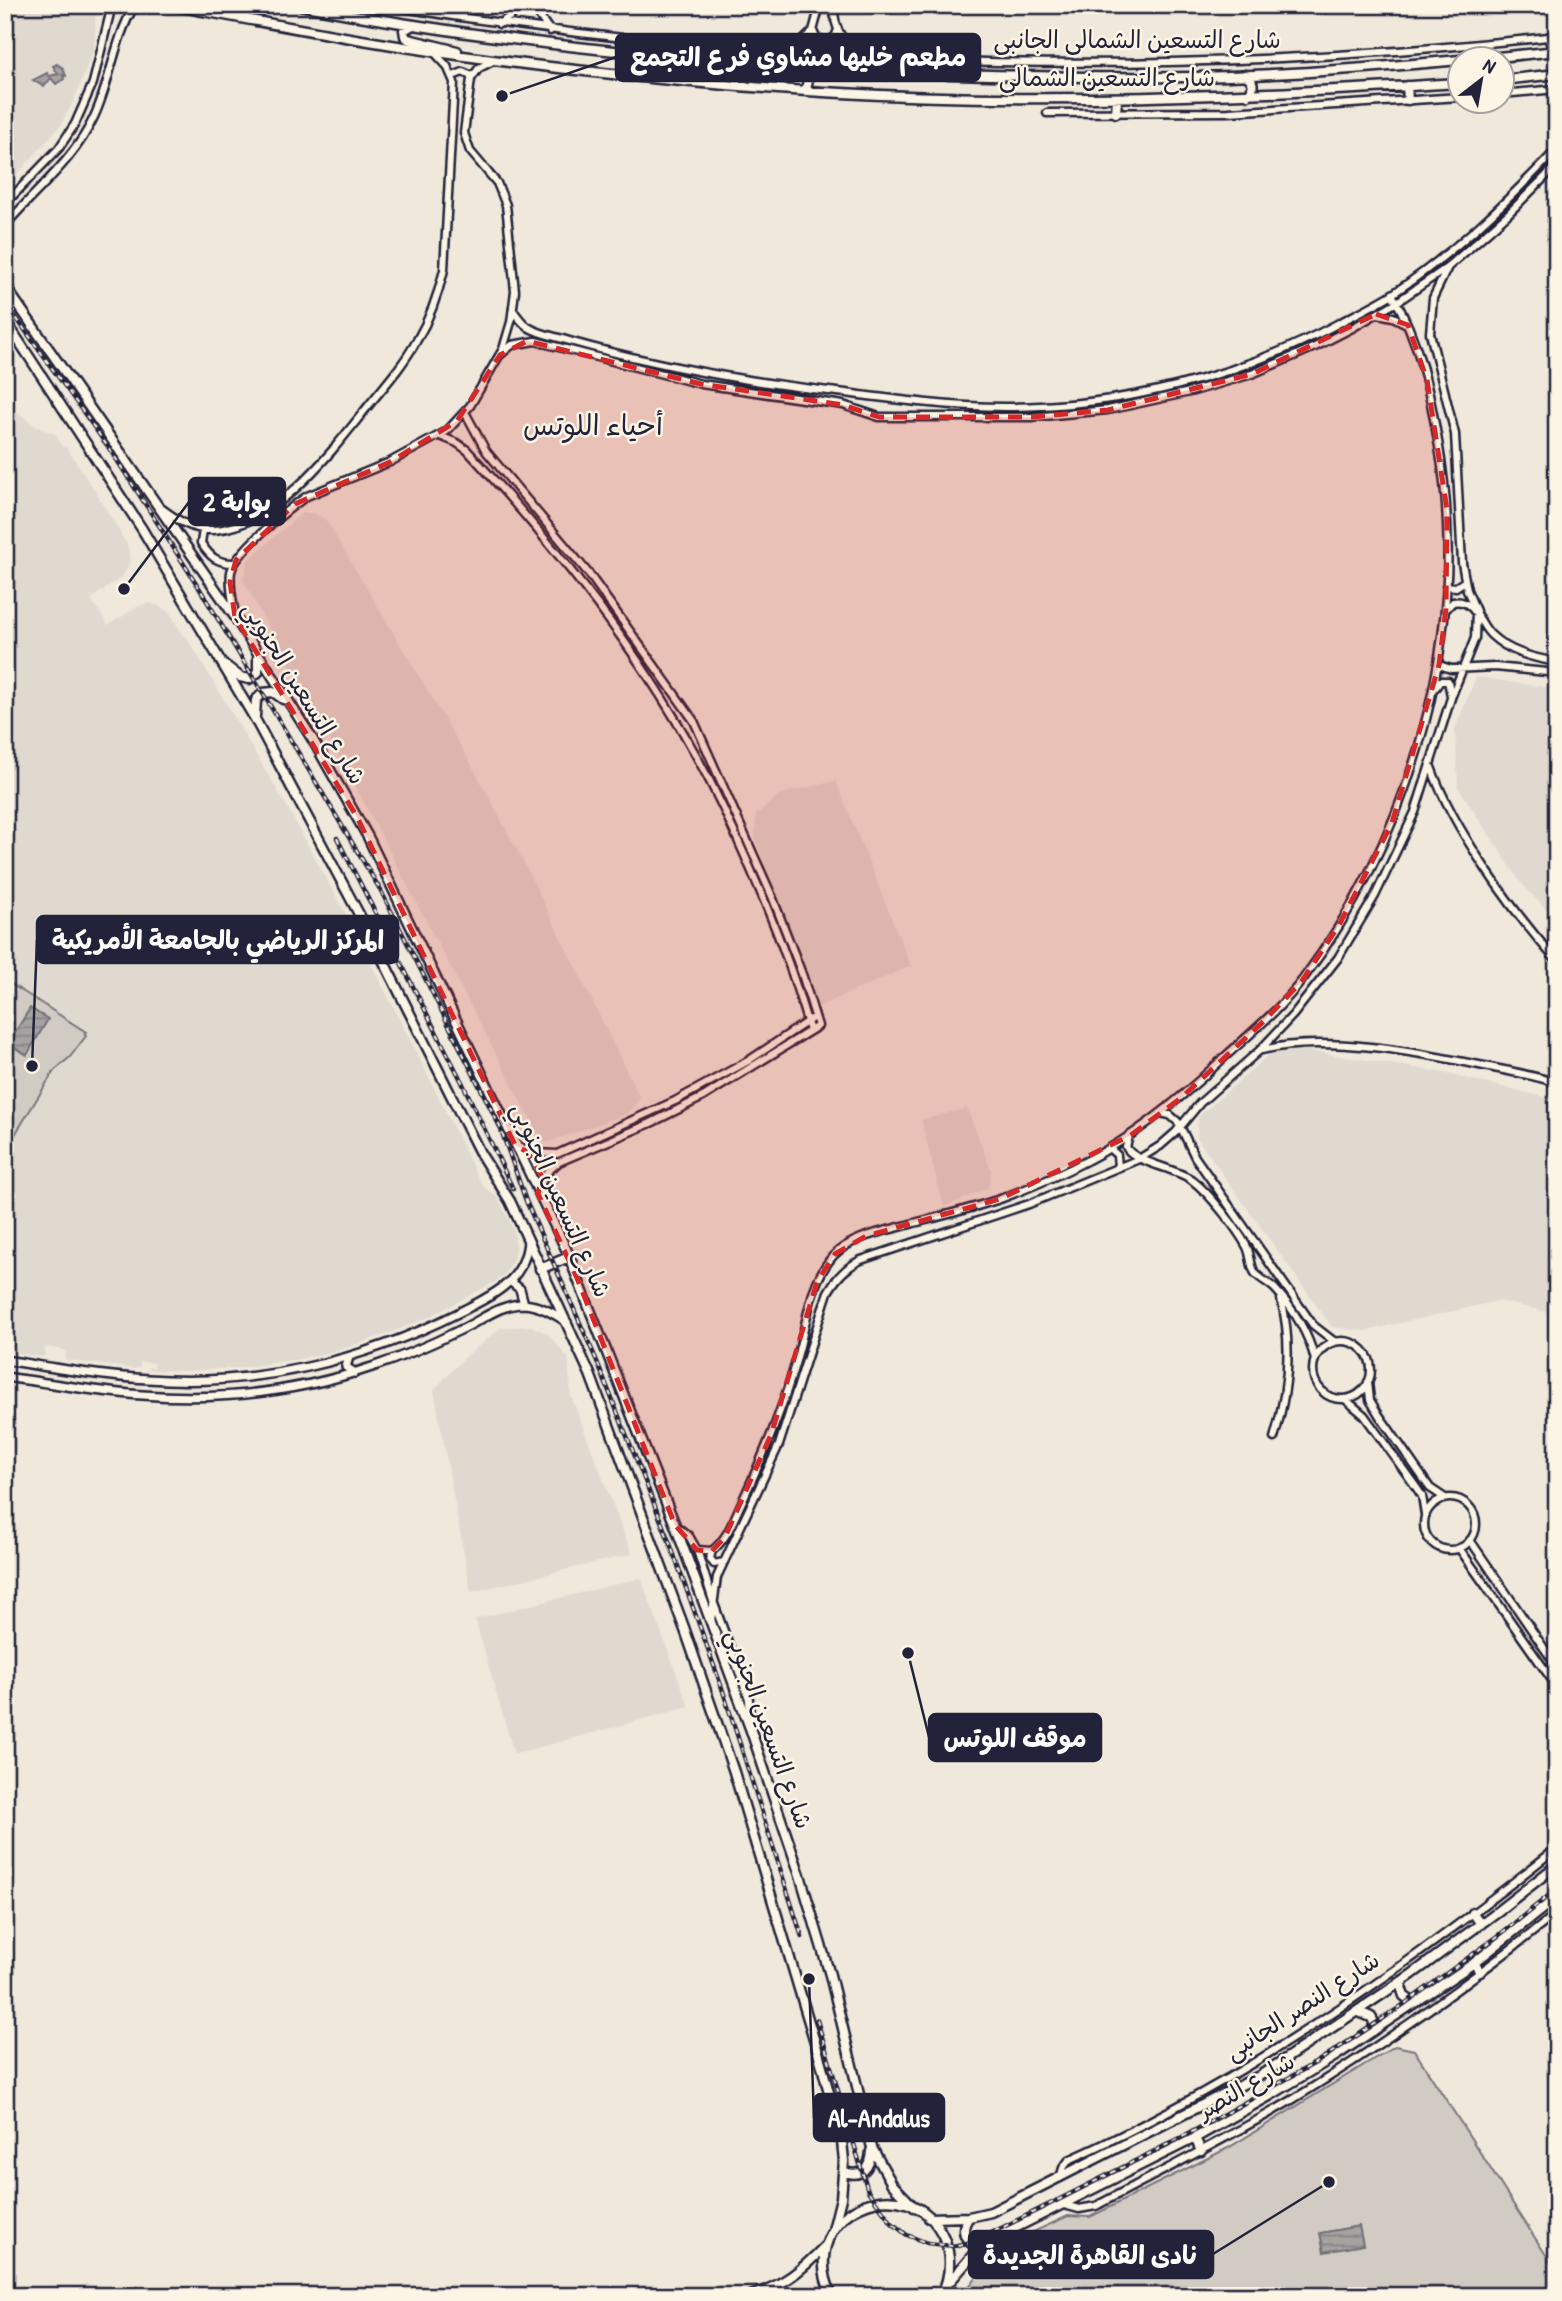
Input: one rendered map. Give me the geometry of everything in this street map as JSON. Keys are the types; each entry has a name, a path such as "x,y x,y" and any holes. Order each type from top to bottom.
{"main road":[{"name":"شارع التسعين الشمالى","path":"171,5 495,60 806,90 917,96 1116,99 1446,84"},
{"name":"شارع التسعين الشمالى","path":"300,5 411,26 626,53 881,71 1021,76 1244,75 1290,74 1446,61"},
{"path":"411,26 404,30 406,38 452,48 463,55"},
{"path":"1516,55 1555,51 1554,37"},
{"path":"881,58 881,71"},
{"path":"787,65 808,79 806,90"},
{"path":"1290,74 1284,83 1291,93"},
{"path":"1516,79 1557,74"},
{"path":"1244,75 1253,86 1248,95"},
{"path":"1407,86 1408,100"},
{"path":"1116,99 1116,113"},
{"name":"شارع التسعين الجنوبي","path":"5,286 235,617 295,711 368,837 569,1257 675,1525 750,1728 800,1875 830,1975 872,2148 892,2184 914,2207"},
{"name":"شارع التسعين الجنوبي","path":"5,320 99,461 255,719 377,948 481,1153 510,1201 590,1374 685,1630 734,1772 820,2059 842,2141 845,2172 833,2230"},
{"path":"222,662 240,677 248,679 259,669 257,653"},
{"path":"255,719 256,701 266,692 277,693 295,711"},
{"path":"5,1360 150,1380 238,1377 317,1365 394,1341 439,1322 497,1292 510,1282 523,1265 528,1241"},
{"path":"540,1269 569,1257"},
{"path":"510,1282 520,1289 524,1304"},
{"path":"5,1377 125,1394 175,1397 258,1393 355,1373 432,1343 498,1310 524,1304 548,1310 567,1322"},
{"path":"349,1357 346,1367 355,1373"},
{"path":"317,1365 324,1373 318,1382"},
{"name":"شارع النصر","path":"929,2217 969,2217 991,2212 1261,2075 1403,1981 1557,1865"},
{"name":"شارع النصر","path":"942,2293 981,2247 1002,2233 1064,2205 1195,2138 1271,2095 1474,1963 1557,1898"},
{"path":"1473,1913 1481,1924"},
{"path":"1474,1963 1480,1972"},
{"path":"1403,1981 1401,1987 1404,1996 1411,2001 1418,2001"},
{"path":"1358,2012 1371,2017 1374,2022 1373,2031"},
{"path":"1204,2091 1210,2102"},
{"path":"1195,2138 1201,2151"},
{"path":"845,2172 856,2174 865,2171 870,2162 872,2148"},
{"path":"751,2296 800,2272 826,2245 833,2230 852,2210 870,2203 892,2201 914,2207 936,2225 946,2245 949,2259 942,2293"},
{"path":"969,2217 964,2226 965,2236 971,2244 981,2247"},
{"path":"826,2245 824,2270 832,2296"},
{"path":"774,2287 781,2294"}],"street":[{"path":"5,204 59,148 75,124 93,83 112,5"},
{"path":"5,226 64,164 87,131 102,97 126,22 135,5"},
{"name":"شارع التسعين الشمالى الجانبى","path":"384,5 550,31 881,58 1116,63 1243,61 1402,51 1554,37"},
{"path":"499,24 512,15 518,5"},
{"path":"535,5 550,31"},
{"path":"791,52 813,31 820,5"},
{"path":"834,5 838,30 855,51 867,57"},
{"path":"111,17 119,17 126,22"},
{"path":"813,31 816,38 828,41 835,37 838,30"},
{"path":"160,508 182,522 203,530 227,528 262,514 300,482 335,447 399,368 416,342 430,315 444,270 455,91 453,76 444,61 430,50"},
{"path":"235,617 230,582 234,564 245,550 307,496 390,462 440,436 465,412 500,355 509,331 515,280 506,205 497,183 470,151 465,138 468,86 479,68 495,60"},
{"path":"453,76 463,72 472,76"},
{"path":"1516,93 1555,90"},
{"path":"1047,113 1229,111 1446,98"},
{"path":"513,310 522,322 535,331 619,354 750,380 958,406 1095,402 1179,385 1269,356 1323,332 1392,294 1436,262 1502,207 1557,149"},
{"path":"500,355 519,342 535,341 701,384 837,404 872,416 1032,417 1122,407 1252,374 1315,347 1376,314 1448,267 1508,214 1557,165"},
{"path":"1502,207 1508,214"},
{"path":"1448,267 1437,287 1431,310 1430,333 1455,434 1465,581 1488,633 1511,650 1541,660 1557,662"},
{"path":"724,1562 714,1564 710,1558 712,1551 725,1537 771,1435 793,1374 817,1282 832,1257 866,1236 1000,1199 1088,1160 1160,1114 1181,1098 1293,991 1339,925 1365,878 1392,822 1410,774 1439,665 1446,609 1446,487 1429,391 1419,353 1392,294"},
{"path":"1376,314 1393,317 1408,325"},
{"path":"1419,353 1424,344 1430,346 1434,354"},
{"path":"855,409 858,399 864,396"},
{"path":"900,416 901,400"},
{"path":"465,412 486,451 589,574 694,721 772,896 818,1026 703,1097 651,1123 559,1162 542,1178 538,1194"},
{"path":"440,436 467,450 530,520 564,561 634,656 722,806 764,899 790,967 810,1031"},
{"path":"203,530 201,543 212,557 220,562 234,564"},
{"path":"1446,586 1456,587 1465,581"},
{"path":"1446,609 1453,602 1460,601 1476,611"},
{"path":"711,1623 717,1577 784,1433 831,1287 854,1263 992,1218 1139,1159 1170,1138 1180,1126 1187,1109 1260,1050 1324,976 1375,897 1415,813 1451,698 1475,638 1476,611"},
{"path":"1539,671 1538,664 1541,660"},
{"path":"1439,665 1463,669 1495,667 1557,673"},
{"path":"1430,698 1438,683 1443,680 1449,683 1451,698"},
{"path":"1431,765 1446,800 1480,857 1557,961"},
{"path":"764,899 772,896"},
{"path":"515,1145 529,1152 557,1154 657,1110 748,1061 815,1016"},
{"path":"1260,1050 1299,1044 1389,1050 1439,1057 1557,1083"},
{"path":"1181,1098 1187,1109"},
{"path":"1160,1114 1174,1118 1195,1157 1313,1325 1335,1342"},
{"path":"1130,1135 1126,1147 1131,1155 1180,1172 1202,1188 1245,1244 1255,1273 1280,1294 1307,1336 1315,1360 1314,1378 1320,1388 1359,1408 1422,1496 1425,1531 1432,1544 1446,1550 1459,1548 1470,1540 1475,1526 1471,1510 1462,1502 1447,1499 1430,1488 1379,1415 1370,1399 1368,1382"},
{"path":"1110,1148 1117,1155 1118,1167"},
{"path":"529,1152 542,1178"},
{"path":"1274,1438 1284,1399 1289,1359 1280,1294"},
{"path":"806,1323 818,1326"},
{"path":"1315,1360 1325,1347 1335,1342 1352,1343 1366,1354 1371,1371 1368,1382 1361,1392 1345,1399"},
{"path":"1425,1516 1431,1506 1447,1499"},
{"path":"675,1525 689,1536 697,1550 749,1699 750,1728"},
{"path":"1470,1540 1557,1667"},
{"path":"1459,1548 1557,1686"},
{"path":"697,1550 712,1551"},
{"name":"شارع النصر الجانبى","path":"1060,2178 1069,2160 1204,2091 1325,2017 1404,1964 1557,1848"},
{"path":"1064,2205 1079,2209 1096,2206 1291,2101 1480,1972 1557,1913"}],"highlighted area":[{"path":"1376,314 1408,325 1427,380 1447,510 1446,609 1439,665 1392,823 1339,925 1302,981 1264,1021 1181,1098 1131,1135 1000,1199 866,1236 835,1254 817,1282 771,1435 725,1537 712,1551 697,1550 675,1525 577,1278 538,1194 542,1177 529,1153 515,1145 357,817 235,617 230,582 236,560 295,504 390,462 457,421 500,355 527,341 701,384 843,405 879,417 1033,417 1108,410 1252,374"}],"shaded area":[{"path":"5,5 96,7 94,48 75,98 60,126 5,188"},
{"path":"57,64 63,68 66,76 63,76 64,79 56,84 51,78 44,87 33,80 47,73 49,76 58,74 53,66"},
{"path":"5,400 9,408 12,407 35,426 57,435 128,546 130,562 123,576 91,599 108,625 137,607 149,603 157,605 170,613 184,637 186,636 286,805 346,915 475,1172 484,1187 498,1198 509,1219 516,1246 513,1260 505,1274 427,1318 336,1351 238,1368 149,1370 154,1368 154,1363 140,1362 140,1367 135,1369 65,1360 64,1350 46,1347 44,1357 5,1351"},
{"path":"302,513 314,513 326,520 470,762 524,863 640,1098 629,1113 546,1143 537,1132 243,580 248,560"},
{"path":"1476,677 1557,689 1557,921 1521,883 1458,787 1455,729"},
{"path":"836,781 911,966 818,1007 755,838 756,815 780,794"},
{"path":"5,980 86,1032 86,1036 70,1057 54,1071 5,1151"},
{"path":"30,1008 48,1019 27,1055 8,1044"},
{"path":"1279,1046 1439,1072 1557,1100 1557,1314 1498,1301 1365,1331 1332,1327 1197,1138 1198,1117"},
{"path":"967,1108 991,1170 989,1188 944,1207 921,1120"},
{"path":"531,1326 548,1334 568,1358 571,1396 632,1554 471,1592 434,1390 466,1356 501,1328"},
{"path":"641,1578 689,1707 514,1754 475,1619"},
{"path":"1395,2046 1414,2050 1557,2272 1557,2296 962,2296 989,2260 1009,2243 1068,2216 1090,2217 1228,2148"},
{"path":"1359,2226 1363,2245 1324,2252 1320,2233"}],"railway":[{"path":"5,302 113,454 265,697 381,891 500,1127 526,1201 596,1359 669,1541 722,1688 802,1937"},
{"path":"337,838 462,1082 513,1189"},
{"path":"817,2020 868,2191 892,2223 907,2235 927,2243 953,2246 975,2241 1060,2199 1190,2133 1317,2062 1396,2010 1498,1936 1557,1889"}],"place":[{"name":"مطعم خليها مشاوي فرع التجمع","path":"502,96"},
{"name":"بوابة 2","path":"124,589"},
{"name":"المركز الرياضي بالجامعة الأمريكية","path":"32,1066"},
{"name":"موقف اللوتس","path":"908,1653"},
{"name":"Al-Andalus","path":"809,1979"},
{"name":"نادى القاهرة الجديدة","path":"1329,2182"}],"district":[{"name":"أحياء اللوتس","path":"593,425"}]}
